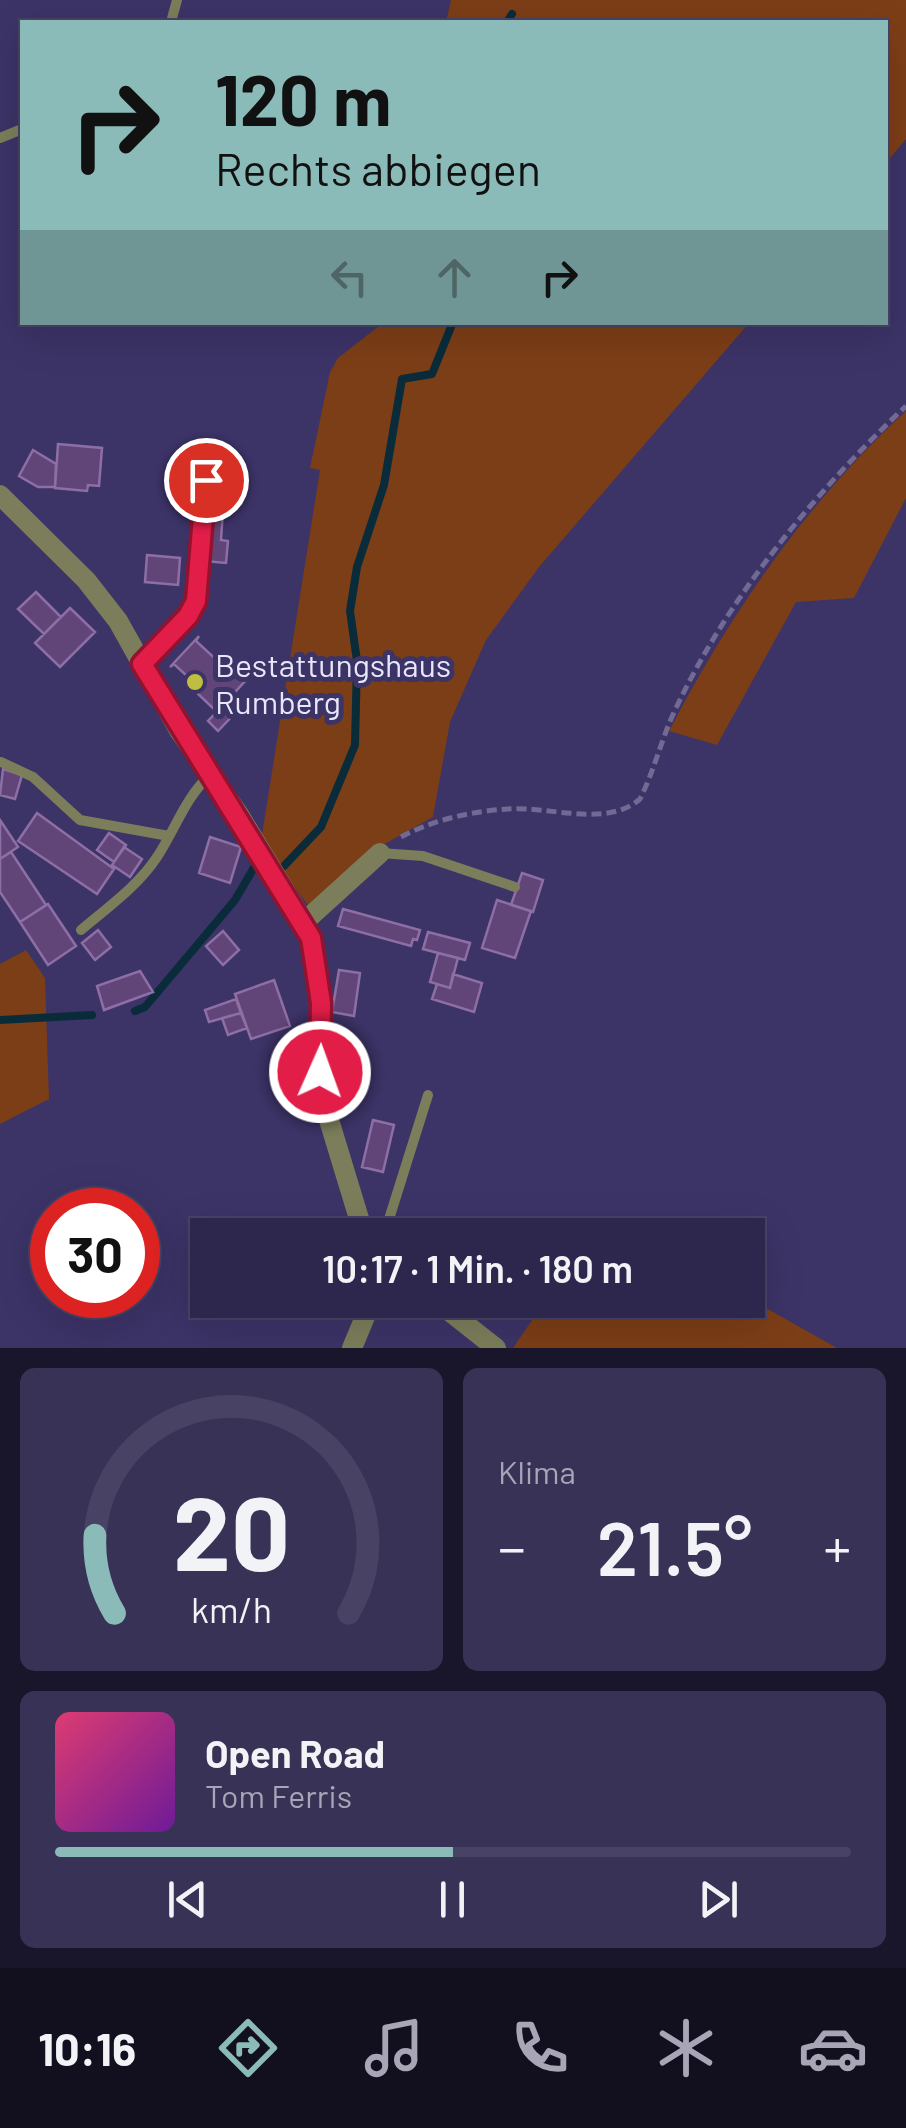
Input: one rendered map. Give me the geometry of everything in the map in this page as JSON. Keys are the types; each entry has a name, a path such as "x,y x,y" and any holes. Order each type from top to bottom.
{"street":[{"path":"0,495 103,600 209,776 238,813 304,922 315,955 321,1003 322,1097 359,1218"},
{"path":"304,922 380,853"},
{"path":"352,1348 364,1318"},
{"path":"458,1318 496,1348"}],"lane":[{"path":"142,664 188,616 196,601 206,480"},
{"path":"1,762 33,777 80,820 169,836"},
{"path":"82,930 130,889 169,836 195,789 209,776"},
{"path":"380,853 423,856 515,886"},
{"path":"389,1218 428,1095"}],"path":[{"path":"380,853 426,824 472,814 509,808 607,813 632,806 647,786 676,707 753,580 850,459 906,406"}],"shaded area":[{"path":"451,0 906,0 906,139 888,160 888,20 446,20"},
{"path":"380,325 747,325 539,567 486,640 450,722 433,817 370,852 310,908 261,841 320,470 310,468 330,372 338,358"},
{"path":"906,411 906,498 854,598 796,602 717,745 669,731 718,644 774,561 836,483"},
{"path":"26,950 45,978 49,1099 0,1124 0,964"},
{"path":"765,1308 837,1348 513,1348 534,1318 765,1318"}],"building":[{"path":"58,444 102,448 99,486 88,485 87,491 55,488"},
{"path":"33,450 56,464 55,487 38,487 19,476"},
{"path":"211,480 225,480 221,540 228,541 226,563 205,561"},
{"path":"147,555 180,558 178,585 145,582"},
{"path":"36,592 61,617 44,634 18,609"},
{"path":"70,608 95,632 60,667 35,643"},
{"path":"199,636 196,641 246,680 217,712 196,692 200,688 174,664 170,667"},
{"path":"227,701 237,711 218,731 208,721"},
{"path":"3,769 22,775 15,799 0,795"},
{"path":"37,813 114,869 97,894 18,841"},
{"path":"0,820 18,847 0,859"},
{"path":"109,833 126,845 114,862 97,850"},
{"path":"210,837 241,847 230,883 199,873"},
{"path":"124,847 142,859 130,877 112,865"},
{"path":"11,852 46,905 20,922 0,892 0,859"},
{"path":"522,873 543,880 533,912 511,905"},
{"path":"497,900 531,911 515,958 482,948"},
{"path":"48,904 76,946 48,965 20,922"},
{"path":"343,909 420,930 417,940 413,939 411,946 338,926"},
{"path":"98,930 111,947 95,960 82,943"},
{"path":"223,931 239,950 223,965 206,946"},
{"path":"428,932 470,943 465,960 423,949"},
{"path":"438,953 458,958 450,988 430,982"},
{"path":"339,970 360,973 354,1016 332,1012"},
{"path":"140,971 153,992 104,1010 97,986"},
{"path":"453,974 482,983 474,1012 432,999 437,984 450,988"},
{"path":"274,980 290,1026 251,1039 235,994"},
{"path":"236,999 241,1013 209,1022 205,1010"},
{"path":"241,1013 247,1028 228,1035 222,1018"},
{"path":"373,1120 394,1125 383,1172 362,1167"}],"waterway":[{"path":"508,20 512,14"},
{"path":"284,866 321,827 355,745 357,661 350,611 357,567 384,485 402,379 432,374 452,325"},
{"path":"135,1011 145,1007 235,900 256,864"},
{"path":"0,1020 92,1015"}],"place":[{"name":"Bestattungshaus Rumberg","path":"195,682"}],"route":[{"path":"206,480 201,578 196,601 188,616 142,664 180,732 238,813 311,938 321,1003 320,1072"}]}
